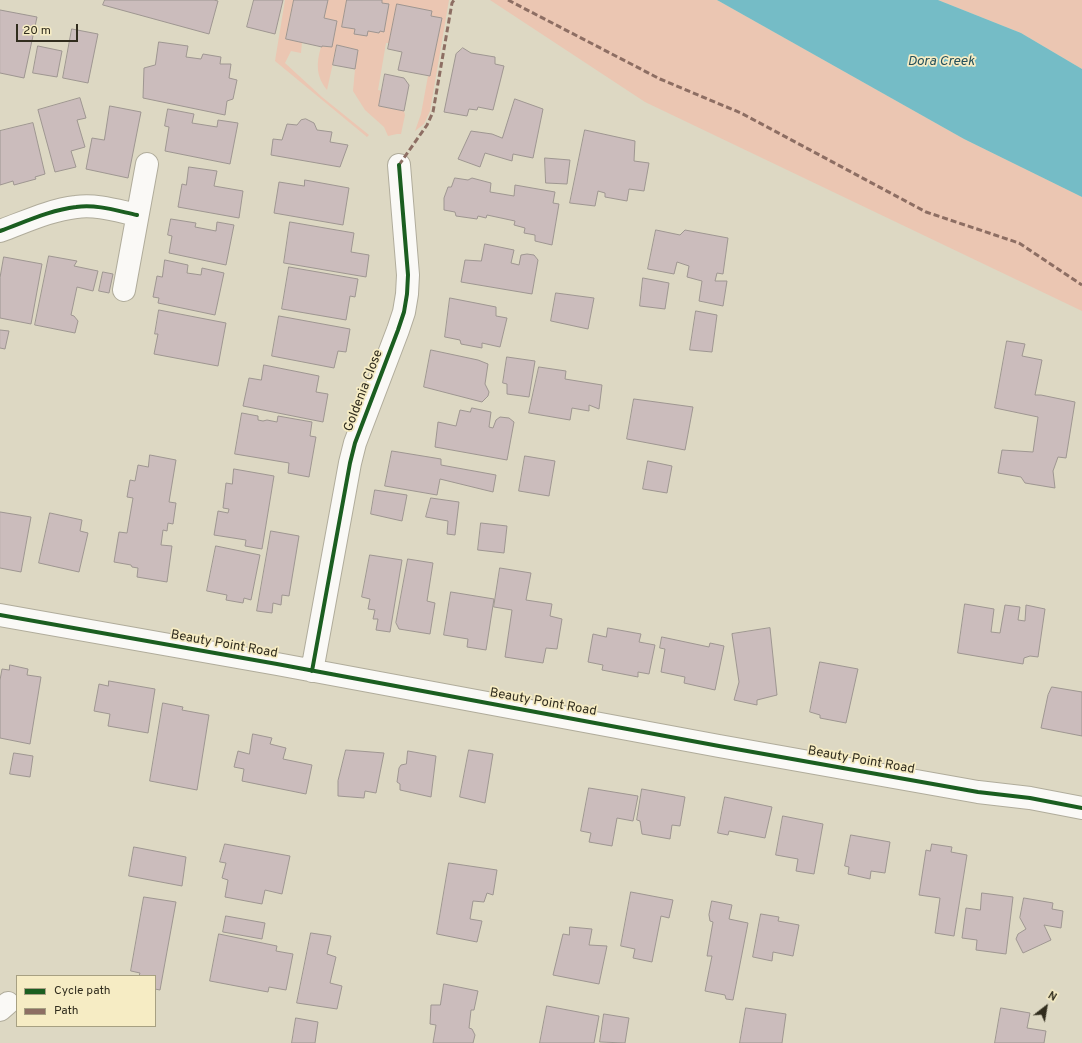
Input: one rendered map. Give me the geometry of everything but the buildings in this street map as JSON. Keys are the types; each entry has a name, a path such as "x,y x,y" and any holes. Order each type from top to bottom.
{"street":[{"path":"124,290 147,164"},
{"name":"Goldenia Close","path":"312,671 350,463 355,443 400,324 407,294 408,256 399,165"},
{"path":"0,230 58,210 77,206 97,207 137,215"},
{"name":"Beauty Point Road","path":"0,615 719,746 978,792 1030,798 1082,808"}],"shaded area":[{"path":"285,0 294,0 286,39 302,42 301,53 291,51 285,63 322,97 369,135 367,137 275,61"},
{"path":"328,0 449,0 430,111 424,124 415,131 421,114 428,76 430,76 442,18 390,43 386,43 378,90 382,91 379,106 404,111 405,115 401,134 388,136 384,127 365,110 353,91 358,50 337,45 327,90 323,85 318,70 318,59 322,46 332,47 337,21 324,18"},
{"path":"490,0 717,0 964,139 1082,197 1082,311 645,102"},
{"path":"938,0 1082,0 1082,69 1021,33"}],"water":[{"name":"Dora Creek","path":"717,0 938,0 1021,33 1082,69 1082,197 964,139"}],"marked path":[{"path":"399,165 427,125 433,112 452,3 454,0"},
{"path":"508,0 660,79 741,113 926,212 1019,243 1082,285"}],"cycle path":[{"path":"312,671 350,463 355,443 404,312 408,275 399,165"},
{"path":"0,231 47,214 84,206 100,207 137,215"},
{"path":"0,615 277,664 719,746 978,792 1030,798 1082,808"}]}
